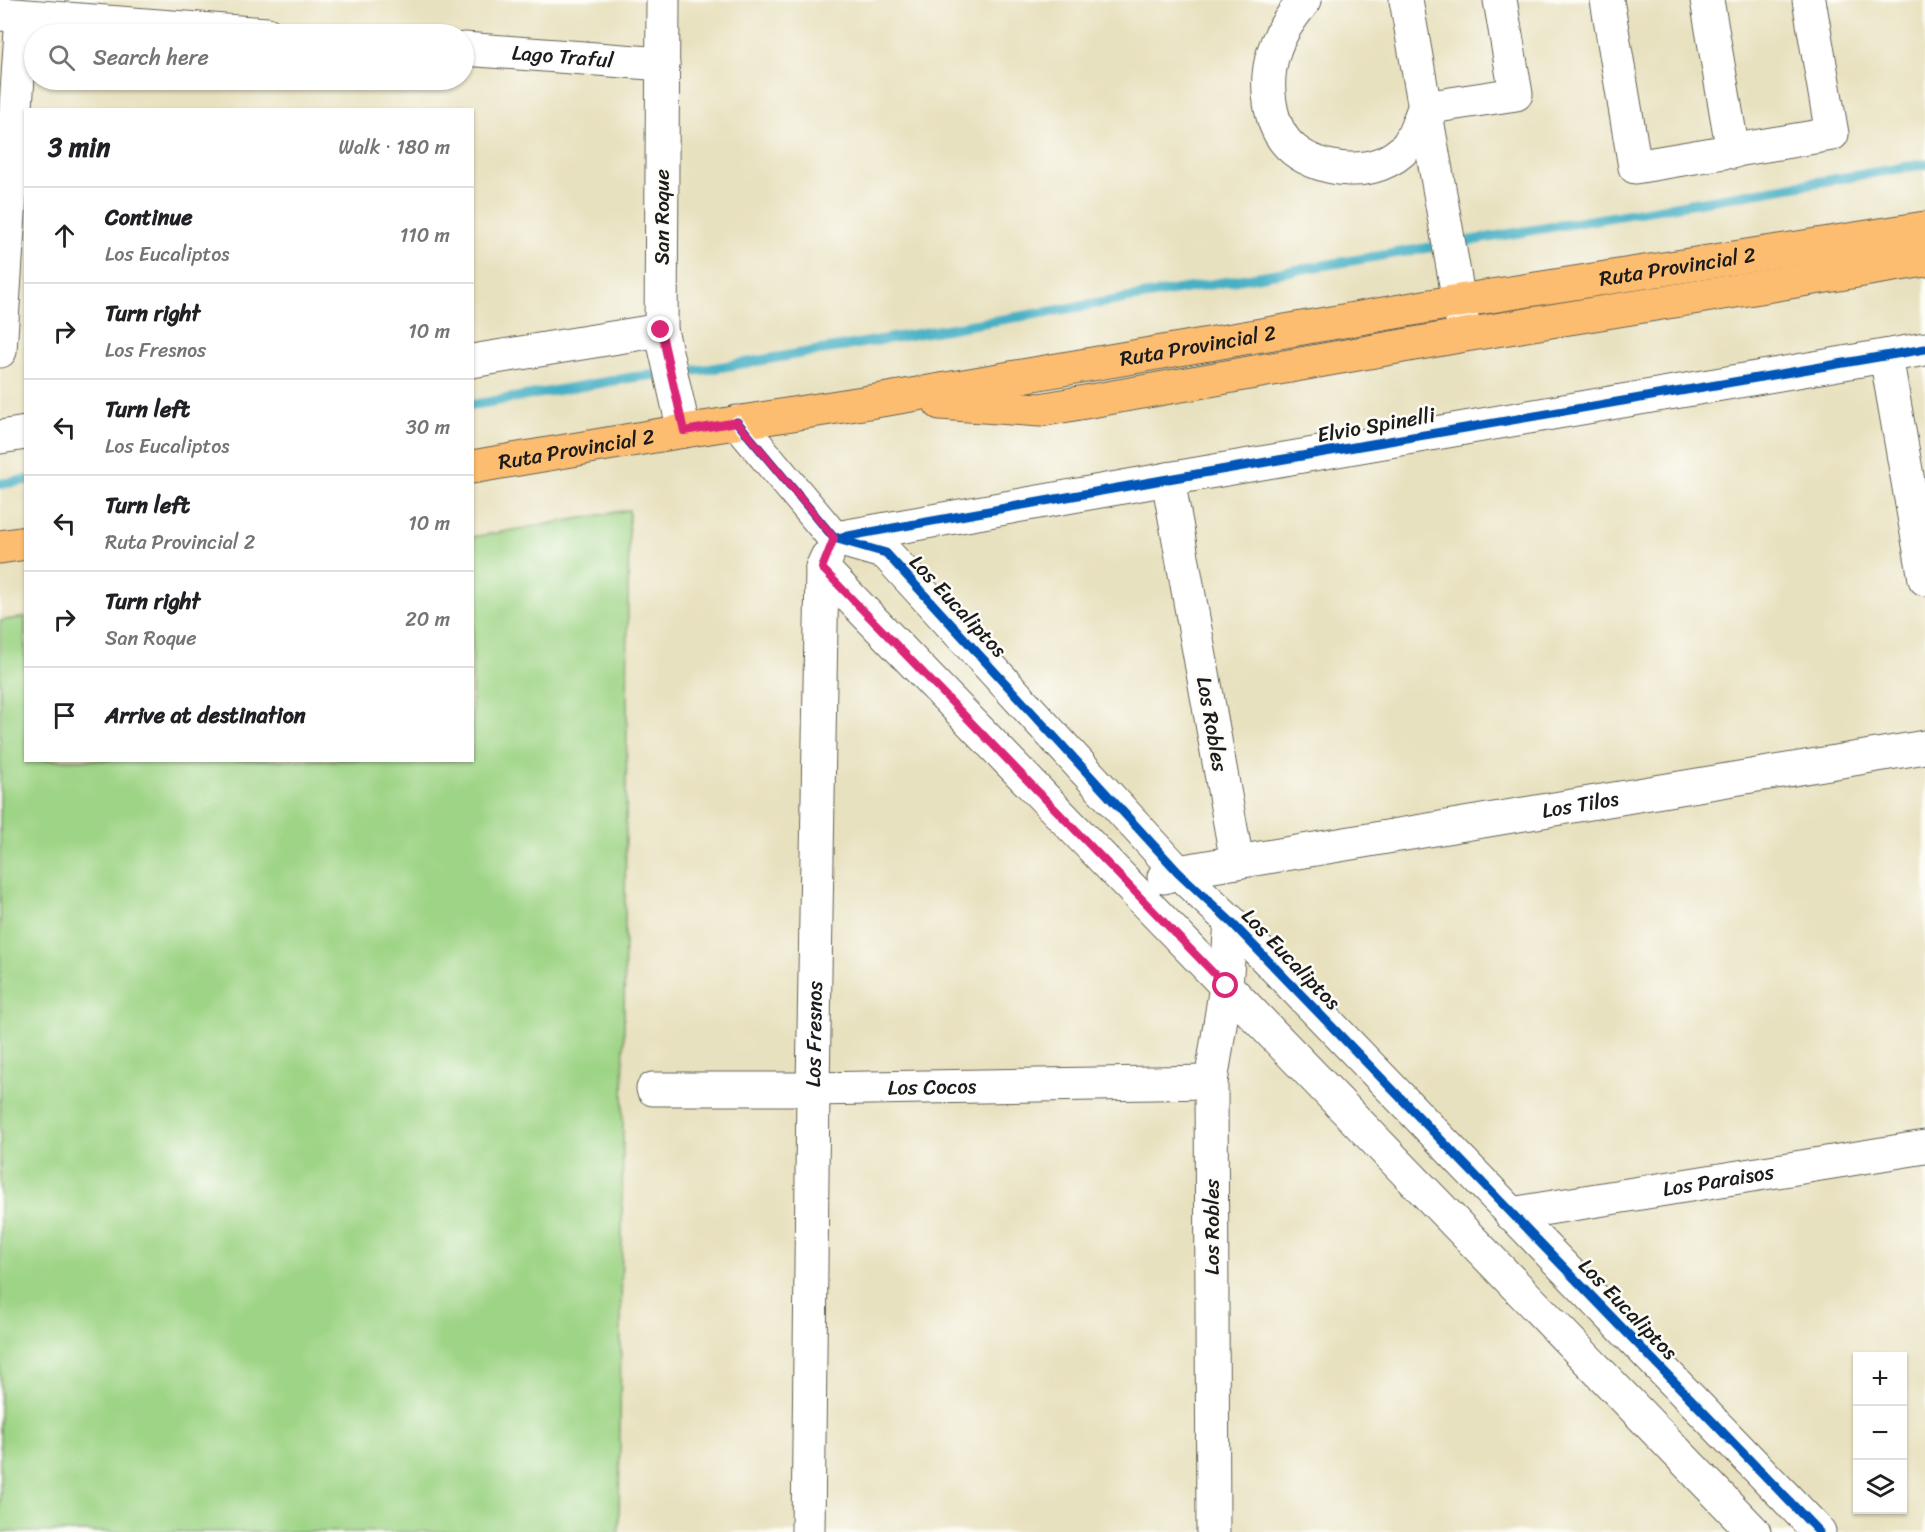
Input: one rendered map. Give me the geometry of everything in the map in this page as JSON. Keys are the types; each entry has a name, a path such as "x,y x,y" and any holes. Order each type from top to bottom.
{"main road":[{"name":"Ruta Provincial 2","path":"474,467 1460,302 1925,228"},
{"path":"888,399 1040,410 1465,335 1925,260"},
{"path":"0,547 24,543"}],"street":[{"name":"San Roque","path":"663,0 661,330 684,431"},
{"path":"1305,0 1283,31 1269,70 1269,93 1273,114 1280,133 1293,149 1309,159 1336,169 1364,170 1387,161 1407,146 1424,108"},
{"path":"1406,0 1465,335"},
{"path":"1424,108 1516,94 1500,0"},
{"path":"1607,0 1635,167 1832,134 1809,0"},
{"path":"1707,0 1733,152"},
{"path":"0,351 11,15 132,24"},
{"name":"Lago Traful","path":"474,50 663,64"},
{"path":"474,361 661,330"},
{"name":"Elvio Spinelli","path":"834,538 1925,349"},
{"path":"1886,356 1925,579"},
{"path":"737,422 834,538"},
{"path":"0,437 24,433"},
{"name":"Los Robles","path":"1168,479 1237,862"},
{"name":"Los Fresnos","path":"808,1532 822,568 834,538"},
{"name":"Los Eucaliptos","path":"834,538 886,553 1178,872 1231,922 1819,1532"},
{"path":"822,568 1754,1532"},
{"name":"Los Tilos","path":"1237,862 1925,747"},
{"path":"1132,890 1178,872 1237,862"},
{"name":"Los Robles","path":"1213,1532 1211,1082 1226,986 1231,922"},
{"name":"Los Cocos","path":"653,1089 813,1089 1211,1082"},
{"name":"Los Paraisos","path":"1511,1215 1925,1147"}],"green space":[{"path":"629,510 619,1532 0,1532 0,621 24,617 24,762 474,762 474,537"}],"waterway":[{"path":"474,405 635,377 709,369 1925,164"},
{"path":"0,484 24,480"}],"cycle path":[{"path":"837,538 1925,349"},
{"path":"737,422 834,538 886,553 1178,872 1231,922 1819,1532"}],"route":[{"path":"661,330 684,431 737,422 834,538 822,568 1226,986"}]}
